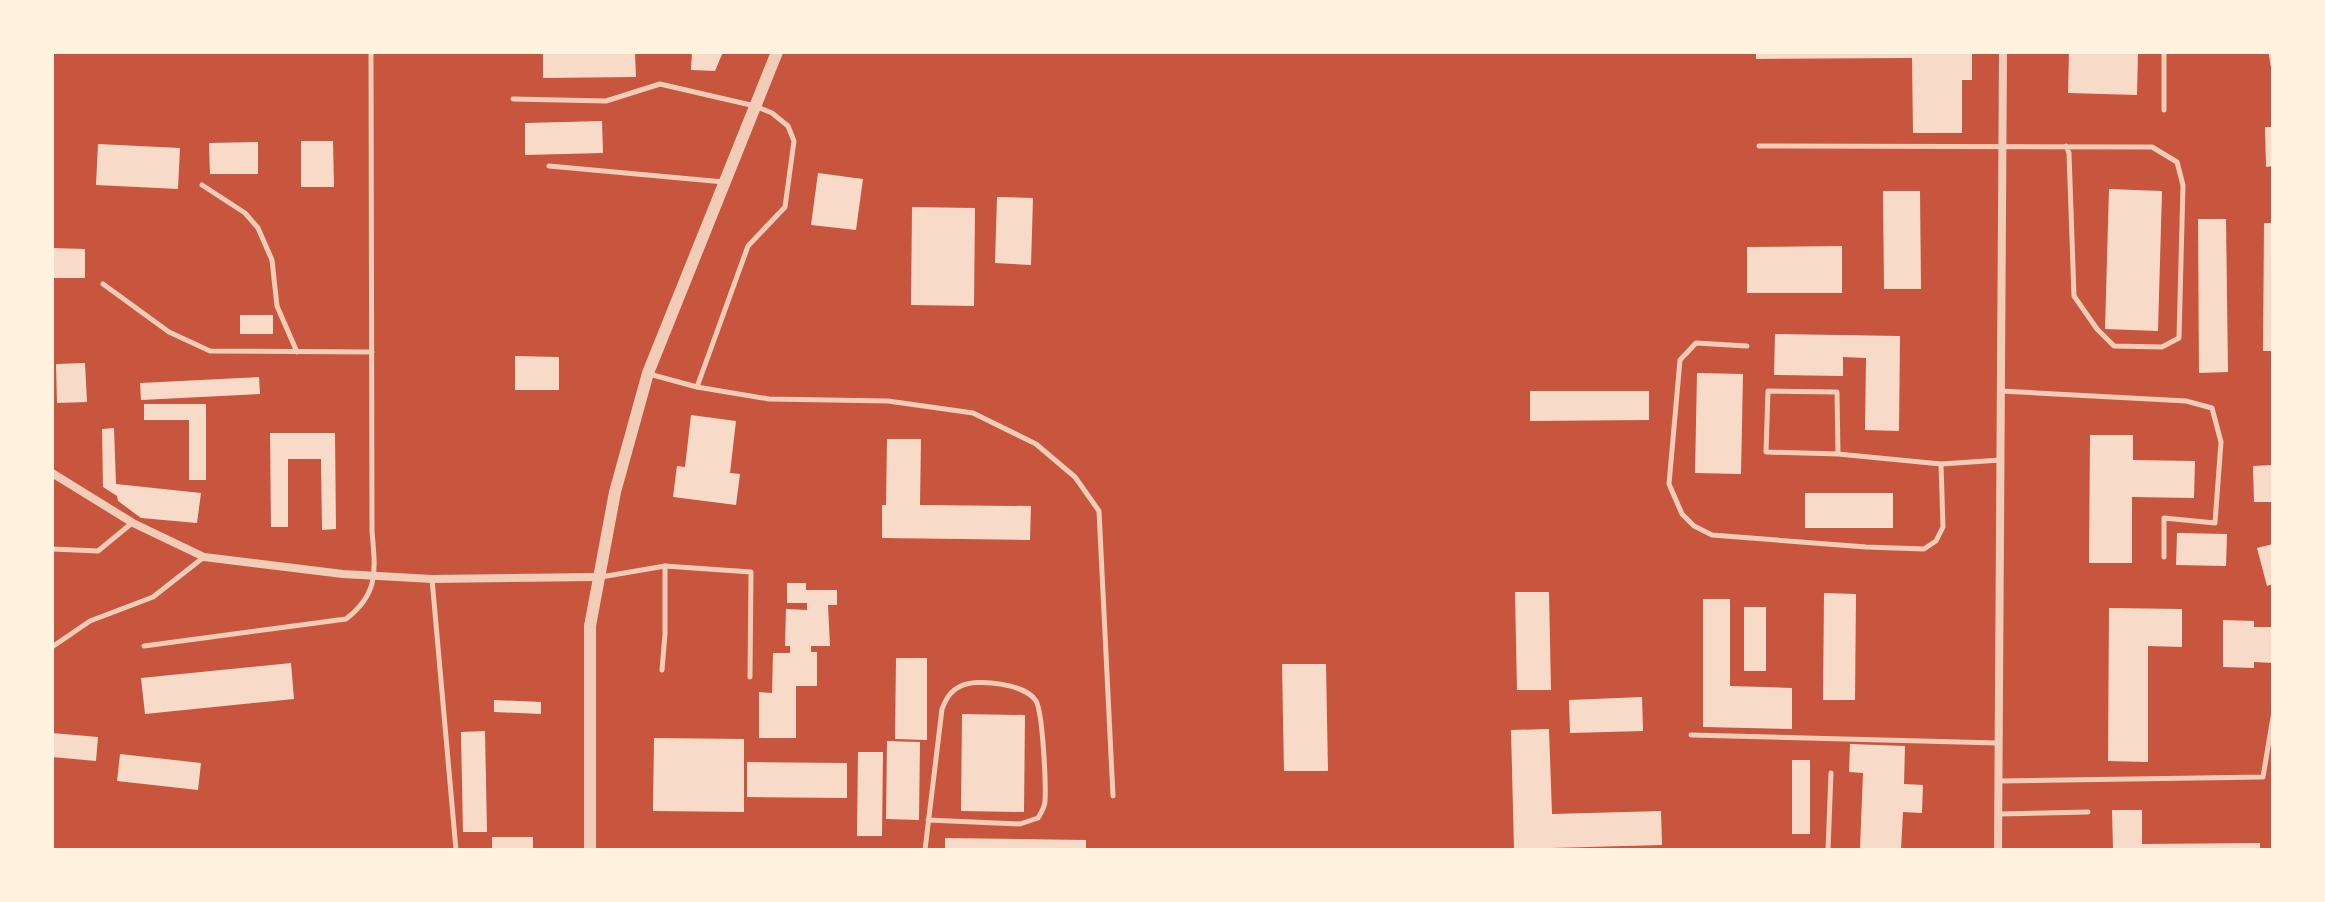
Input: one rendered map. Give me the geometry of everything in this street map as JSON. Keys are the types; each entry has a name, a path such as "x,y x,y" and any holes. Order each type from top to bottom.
{"street":[{"path":"590,850 590,626 615,492 648,373 777,52"},
{"path":"1998,850 2003,52"},
{"path":"54,473 133,523 204,557 257,565 432,579 598,577"}],"lane":[{"path":"144,646 346,619 361,608 375,576 372,531 371,52"},
{"path":"2164,52 2164,110"},
{"path":"2271,52 2273,65"},
{"path":"513,99 606,101 660,84 755,106 772,113 788,126 794,141 785,207 748,246 697,387"},
{"path":"1759,146 2066,146 2152,147 2177,162 2183,185 2179,338 2162,347 2114,346 2097,329 2074,296 2069,153 2066,146"},
{"path":"549,166 725,182"},
{"path":"202,185 245,213 258,228 272,260 277,306 297,352"},
{"path":"103,284 169,332 210,351 372,352"},
{"path":"1747,346 1696,343 1680,360 1669,484 1682,514 1694,526 1712,535 1924,549 1936,541 1943,527 1941,464"},
{"path":"648,373 697,387 769,399 888,401 973,413 1036,444 1075,477 1099,511 1113,796"},
{"path":"1838,454 1837,392 1768,391 1766,452 1838,454 1941,464 2002,460"},
{"path":"2000,391 2186,401 2212,408 2221,442 2215,523 2164,518 2164,557"},
{"path":"52,549 98,551 133,523"},
{"path":"52,647 90,621 153,597 204,557"},
{"path":"662,670 665,566"},
{"path":"598,577 665,566 751,572 750,677"},
{"path":"432,579 456,850"},
{"path":"925,850 928,820 942,709 950,694 971,683 1019,687 1029,693 1036,702 1040,717 1045,802 1038,818 1020,824 928,820"},
{"path":"1997,781 2263,777 2273,717"},
{"path":"1691,735 1997,743"},
{"path":"1828,850 1831,773"},
{"path":"1998,814 2088,812"}],"building":[{"path":"543,52 635,52 636,77 543,78"},
{"path":"692,52 723,52 715,71 691,70"},
{"path":"1756,52 1972,52 1972,80 1962,80 1962,133 1913,133 1912,58 1756,59"},
{"path":"2069,52 2138,52 2137,95 2068,93"},
{"path":"602,121 603,153 525,155 525,123"},
{"path":"2265,127 2273,127 2273,166 2266,167"},
{"path":"301,141 333,141 334,187 301,187"},
{"path":"258,142 258,174 210,174 209,143"},
{"path":"98,144 180,148 178,189 96,185"},
{"path":"818,173 863,179 856,230 811,225"},
{"path":"2109,189 2162,191 2158,331 2105,329"},
{"path":"1883,191 1920,191 1921,289 1884,289"},
{"path":"997,197 1033,198 1031,265 995,263"},
{"path":"912,207 975,208 974,306 911,305"},
{"path":"2198,219 2226,219 2228,372 2199,373"},
{"path":"2264,223 2273,223 2273,351 2263,351"},
{"path":"1842,246 1842,293 1747,293 1747,247"},
{"path":"52,248 85,249 85,278 52,278"},
{"path":"240,315 273,315 273,334 240,334"},
{"path":"1775,334 1900,336 1899,431 1865,430 1866,358 1843,357 1843,376 1774,375"},
{"path":"515,356 559,357 559,390 515,390"},
{"path":"85,363 87,402 57,403 56,364"},
{"path":"1697,373 1743,374 1741,474 1695,473"},
{"path":"259,377 260,394 141,400 140,383"},
{"path":"1530,391 1649,391 1649,420 1530,421"},
{"path":"144,404 206,404 206,480 189,480 189,420 144,420"},
{"path":"691,415 736,421 730,473 740,474 736,505 673,497 677,466 685,467"},
{"path":"114,428 116,484 201,493 197,523 141,518 103,487 102,429"},
{"path":"270,433 335,433 336,529 322,530 321,459 288,459 288,527 271,527"},
{"path":"2090,435 2133,435 2133,460 2195,461 2194,498 2132,497 2132,563 2089,563"},
{"path":"887,439 921,439 920,505 1031,506 1030,540 882,538"},
{"path":"2273,465 2273,502 2254,502 2253,466"},
{"path":"1805,493 1893,493 1893,528 1805,528"},
{"path":"2177,533 2227,534 2226,566 2176,565"},
{"path":"2273,544 2273,584 2267,586 2257,548"},
{"path":"787,583 806,583 806,590 837,590 837,605 828,605 830,646 811,646 811,652 817,652 817,686 796,686 796,738 759,738 759,692 772,693 773,653 790,653 790,646 785,646 786,609 807,610 807,603 787,603"},
{"path":"1515,592 1549,592 1551,690 1517,690"},
{"path":"1824,593 1856,594 1855,700 1823,700"},
{"path":"1703,599 1730,599 1730,686 1792,688 1792,729 1703,727"},
{"path":"1744,607 1766,607 1766,671 1744,671"},
{"path":"2109,608 2182,609 2182,647 2148,646 2148,762 2108,761"},
{"path":"2223,620 2254,621 2254,627 2273,627 2273,663 2254,662 2254,668 2223,667"},
{"path":"896,658 927,658 927,740 895,739"},
{"path":"291,663 294,699 145,714 141,678"},
{"path":"1282,664 1326,664 1328,771 1284,771"},
{"path":"1642,697 1643,731 1570,733 1569,700"},
{"path":"494,700 541,702 541,714 494,712"},
{"path":"962,714 1025,715 1024,812 961,811"},
{"path":"1549,729 1552,814 1661,811 1662,845 1514,849 1511,730"},
{"path":"485,731 487,832 463,832 461,732"},
{"path":"52,733 98,737 96,761 52,757"},
{"path":"654,738 744,739 744,812 653,811"},
{"path":"887,741 920,742 919,820 886,819"},
{"path":"1850,744 1905,746 1904,784 1923,785 1922,813 1903,812 1901,850 1860,848 1863,773 1849,772"},
{"path":"858,752 883,752 882,836 857,836"},
{"path":"120,754 201,763 198,790 117,781"},
{"path":"1792,760 1810,760 1810,834 1792,834"},
{"path":"747,762 847,763 847,798 747,797"},
{"path":"2112,810 2142,810 2142,844 2260,843 2260,850 2113,850"},
{"path":"492,837 533,837 533,850 492,850"},
{"path":"945,838 1086,840 1086,850 945,850"}]}
